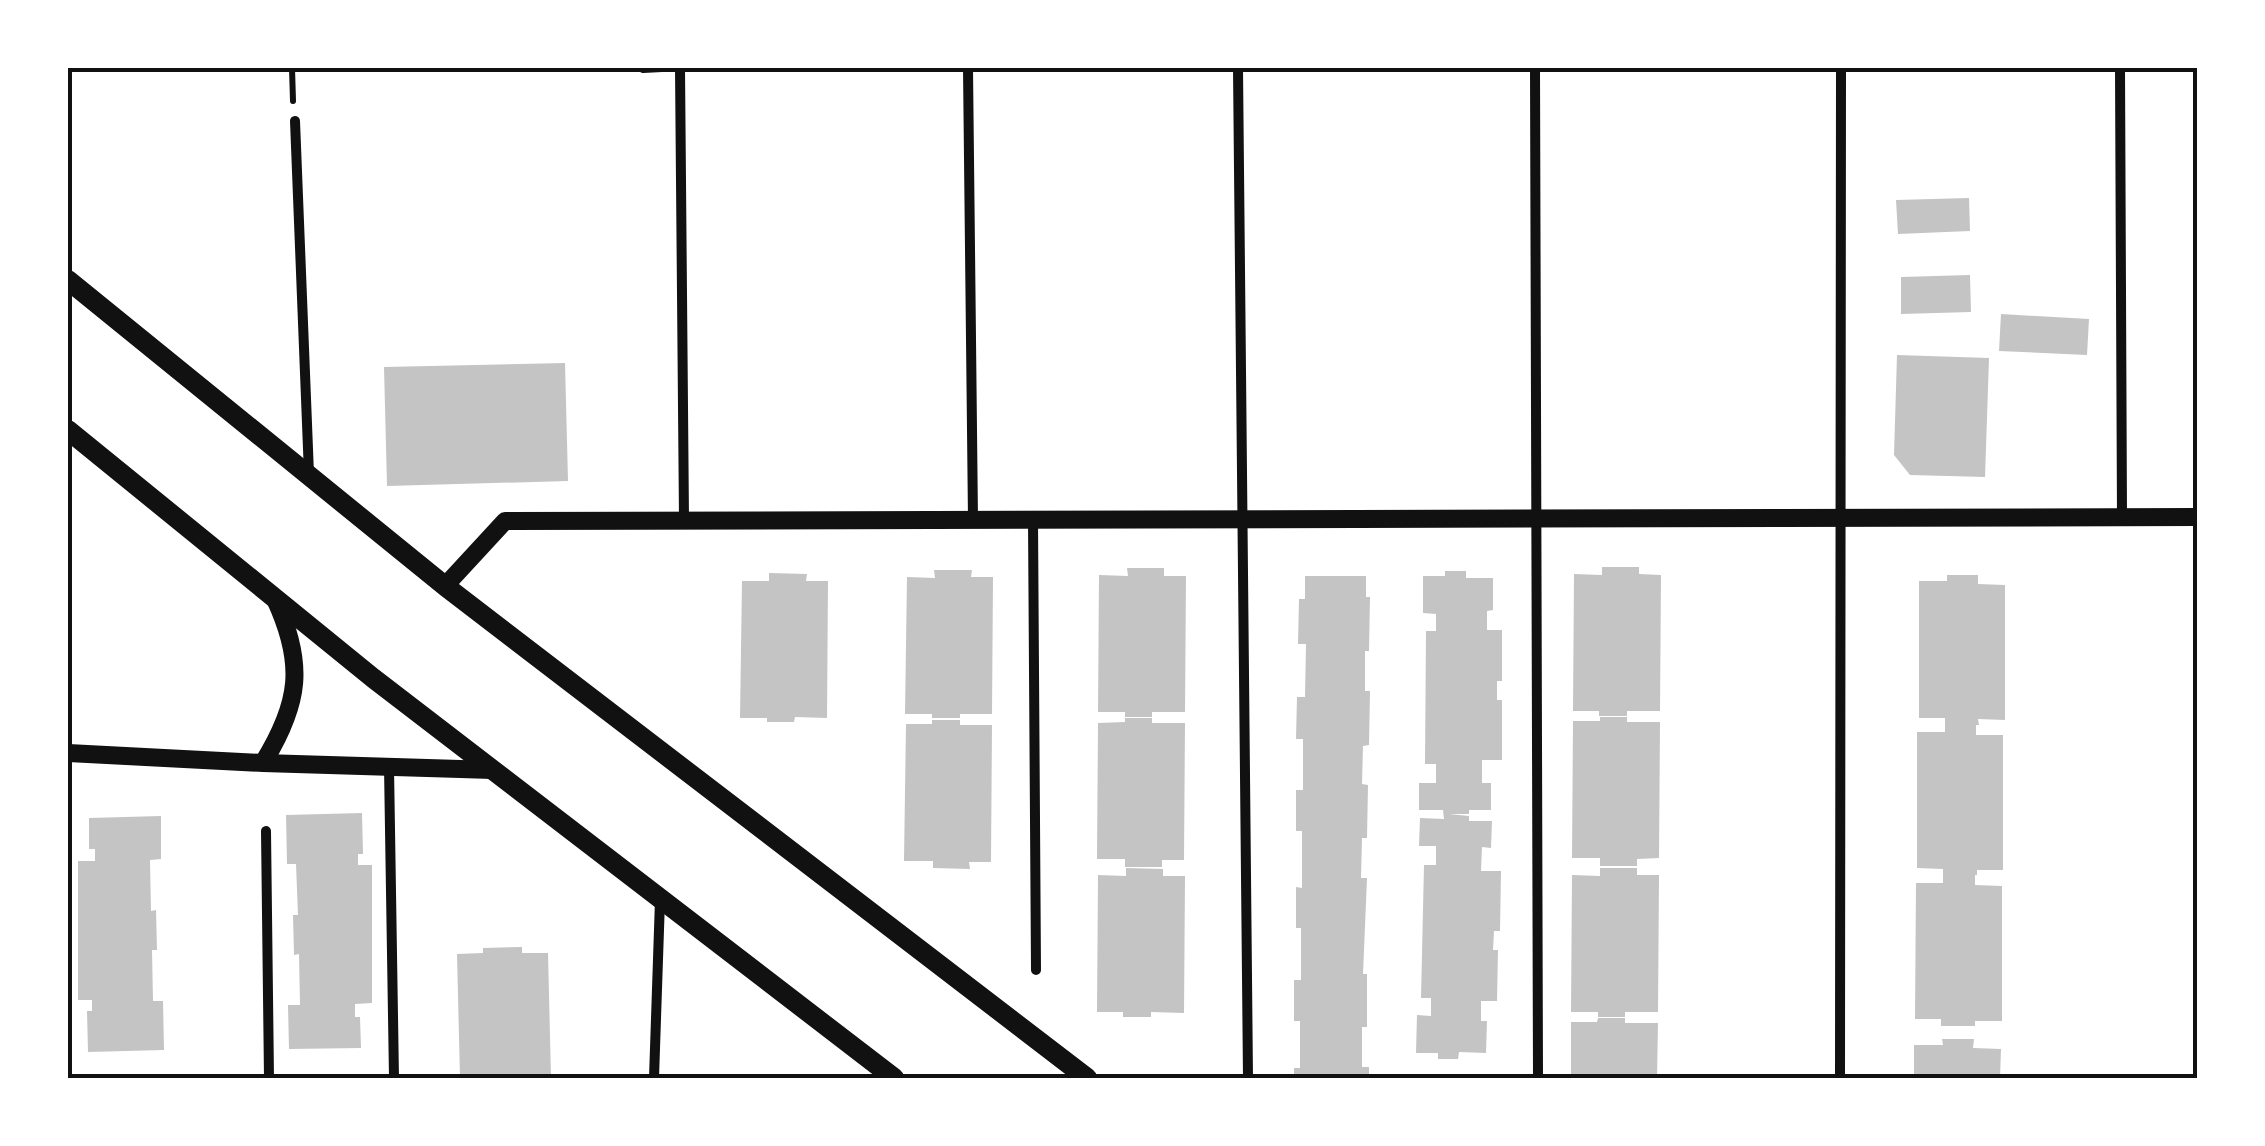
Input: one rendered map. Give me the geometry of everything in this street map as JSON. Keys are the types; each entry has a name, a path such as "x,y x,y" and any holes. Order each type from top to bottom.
{"main road":[{"path":"68,280 444,586 1086,1078"},
{"path":"68,430 373,678 894,1078"}],"street":[{"path":"680,68 684,520"},
{"path":"968,68 973,520"},
{"path":"1238,68 1248,1078"},
{"path":"1536,68 1538,1078"},
{"path":"1840,1078 1841,68"},
{"path":"2120,68 2122,518"},
{"path":"294,121 309,474"},
{"path":"444,586 506,521 2198,517"},
{"path":"1033,520 1036,970"},
{"path":"263,763 282,732 292,699 295,664 288,628 274,597"},
{"path":"68,753 493,770"},
{"path":"389,767 394,1078"},
{"path":"266,831 270,1078"},
{"path":"654,1078 660,898"}],"path":[{"path":"292,68 294,121"}],"building":[{"path":"1969,198 1970,231 1898,234 1896,200"},
{"path":"1970,275 1971,312 1901,314 1901,277"},
{"path":"2001,314 2089,319 2087,355 1999,351"},
{"path":"1897,355 1989,358 1985,477 1910,475 1894,455"},
{"path":"565,363 568,481 387,486 384,367"},
{"path":"1602,567 1639,567 1639,574 1661,575 1660,711 1599,716 1599,711 1573,711 1574,574 1602,575"},
{"path":"1127,568 1164,568 1164,576 1186,576 1185,712 1125,717 1125,712 1098,712 1099,575 1128,576"},
{"path":"934,570 972,570 971,577 993,577 992,714 932,718 932,714 905,714 907,577 935,578"},
{"path":"1445,571 1466,571 1466,578 1493,578 1493,610 1487,611 1487,630 1502,630 1502,681 1497,681 1497,700 1502,700 1502,760 1482,760 1482,783 1491,783 1491,810 1449,814 1469,816 1469,821 1492,821 1491,848 1482,847 1481,871 1501,871 1500,931 1494,931 1493,950 1498,950 1497,1001 1481,1001 1481,1021 1487,1021 1486,1053 1459,1052 1458,1059 1438,1059 1438,1053 1416,1053 1417,1015 1431,1016 1431,998 1421,998 1424,865 1436,865 1436,846 1419,846 1420,818 1444,819 1443,810 1419,810 1419,783 1436,783 1436,764 1425,764 1426,631 1436,631 1436,614 1423,613 1423,576 1445,576"},
{"path":"769,573 807,574 806,581 828,581 827,718 795,717 794,722 767,722 767,718 740,718 742,581 769,581"},
{"path":"1947,575 1978,575 1978,584 2005,585 2005,720 1978,719 1976,725 1976,735 2003,735 2003,870 1977,870 1975,875 1975,885 2002,886 2002,1021 1975,1021 1975,1026 1941,1026 1941,1019 1915,1019 1916,883 1943,883 1943,869 1917,868 1917,732 1945,732 1945,718 1919,718 1919,581 1947,581"},
{"path":"1305,576 1366,576 1366,597 1370,597 1369,651 1365,651 1365,691 1370,691 1369,745 1363,746 1362,784 1368,785 1367,838 1362,838 1361,878 1367,878 1363,974 1367,974 1367,1027 1362,1027 1362,1067 1369,1067 1369,1078 1294,1078 1294,1068 1300,1068 1300,1021 1294,1021 1294,980 1301,980 1296,887 1302,888 1302,831 1296,831 1296,790 1303,790 1303,739 1296,739 1297,697 1305,697 1306,644 1298,644 1299,599 1305,599"},
{"path":"1600,717 1660,722 1659,858 1637,859 1637,866 1600,866 1600,858 1572,858 1573,721 1600,721"},
{"path":"1125,718 1185,723 1184,860 1162,860 1162,867 1125,867 1125,859 1097,859 1098,723 1125,722"},
{"path":"932,720 992,725 991,862 969,862 970,869 933,868 933,861 904,861 906,724 932,724"},
{"path":"362,813 363,854 358,854 358,865 372,865 372,1003 355,1004 355,1017 360,1017 361,1048 289,1049 288,1005 300,1005 299,954 294,955 293,915 298,915 296,864 287,864 286,815"},
{"path":"161,816 161,859 150,860 157,950 152,950 153,1001 163,1001 164,1050 88,1052 87,1011 92,1011 92,1000 78,1000 78,861 95,861 95,849 89,849 89,818"},
{"path":"1126,868 1163,869 1163,876 1185,876 1184,1013 1151,1012 1151,1017 1123,1017 1123,1012 1097,1012 1098,875 1126,876"},
{"path":"1600,868 1637,868 1637,875 1659,875 1658,1012 1598,1017 1598,1012 1571,1012 1572,875 1600,876"},
{"path":"522,947 522,953 548,953 551,1078 460,1078 457,954 483,953 483,948"},
{"path":"1598,1018 1658,1023 1657,1078 1571,1078 1571,1022 1597,1022"},
{"path":"1942,1039 1974,1039 1973,1048 2001,1049 2000,1078 1914,1078 1914,1045 1943,1045"}]}
